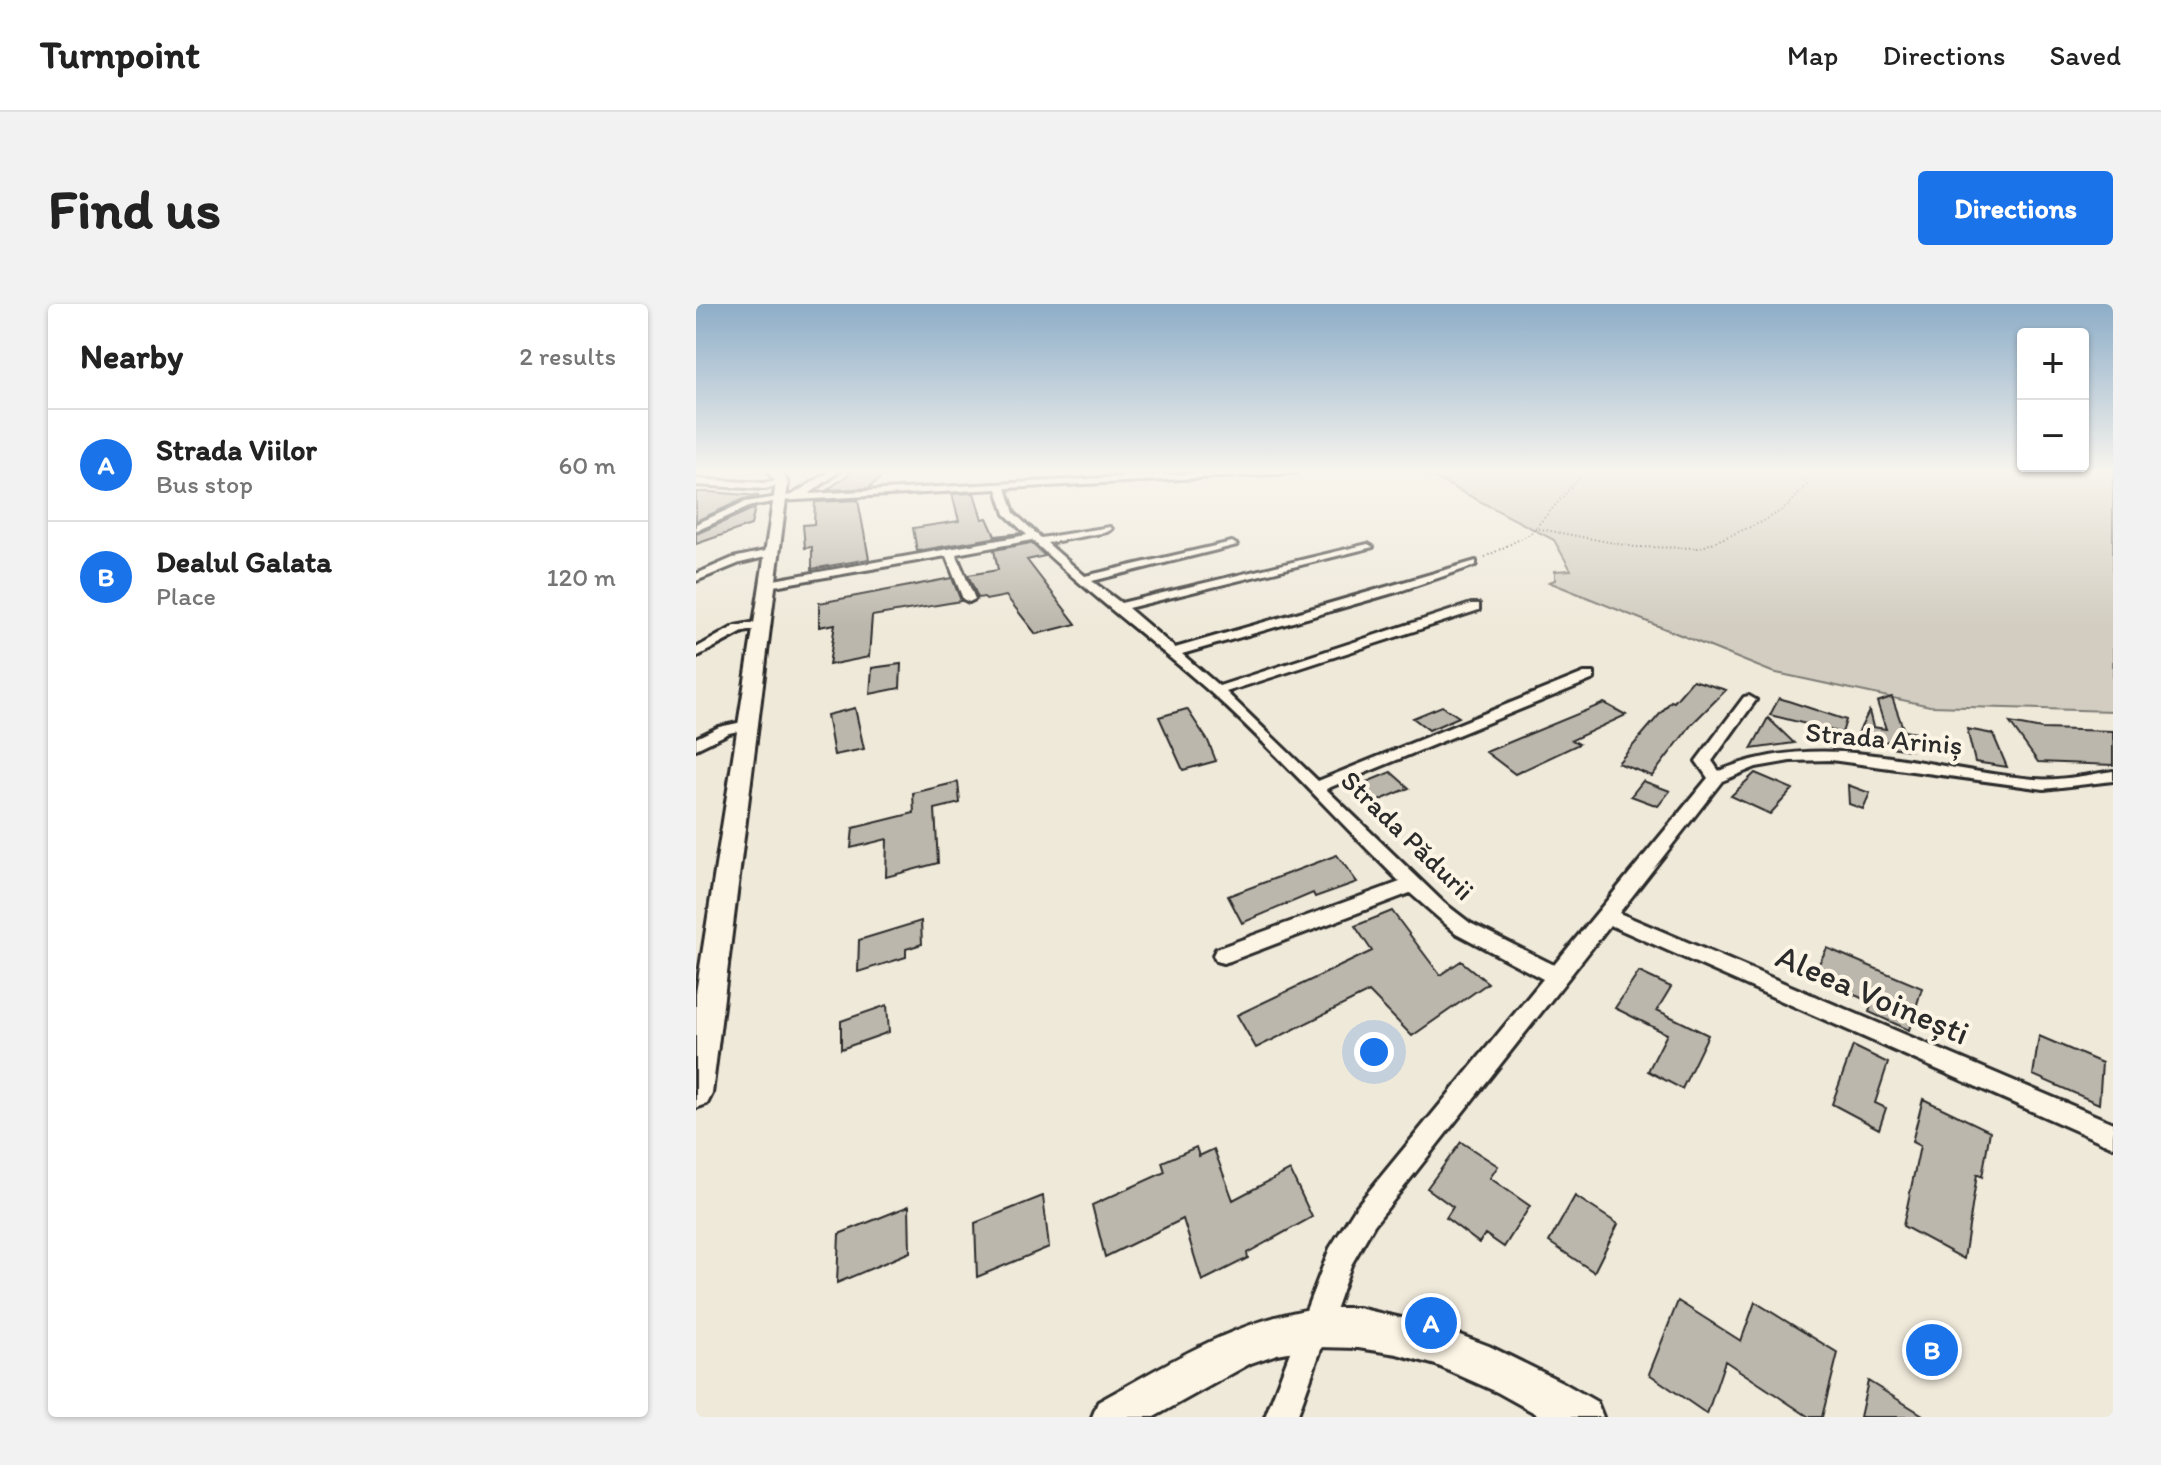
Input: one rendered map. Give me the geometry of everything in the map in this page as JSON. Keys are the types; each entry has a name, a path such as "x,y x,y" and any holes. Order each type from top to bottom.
{"main road":[{"path":"696,1094 775,522"},
{"path":"1113,1417 1247,1345 1276,1334 1314,1328 1376,1331 1429,1343 1492,1366 1582,1417"}],"street":[{"name":"Strada Pădurii","path":"1019,522 1083,580 1217,691 1411,885 1463,928 1556,976"},
{"path":"768,584 1107,529"},
{"path":"1083,580 1232,545"},
{"path":"1119,607 1368,547"},
{"path":"696,578 737,560 770,553"},
{"path":"950,553 969,599"},
{"path":"1172,653 1396,589 1472,563"},
{"path":"1217,691 1475,607"},
{"path":"696,653 739,629 762,625"},
{"path":"1315,788 1589,676"},
{"path":"1716,778 1704,761 1749,700"},
{"path":"696,744 724,730 747,725"},
{"name":"Strada Ariniș","path":"1556,976 1716,778 1742,765 1799,756 1934,767 2040,784 2113,776"},
{"path":"1223,955 1411,885"},
{"name":"Aleea Voinești","path":"1606,915 2113,1135"},
{"path":"1281,1417 1340,1258 1365,1216 1556,976"}],"path":[{"path":"1472,563 1530,534 1540,522"},
{"path":"1535,528 1635,547 1700,548 1762,522"}],"shaded area":[{"path":"1519,522 2113,522 2113,711 1930,706 1772,672 1549,582 1555,580 1555,571 1571,570 1554,540"}],"building":[{"path":"723,522 752,522 751,525 696,544 696,534"},
{"path":"862,522 869,559 812,569 812,547 805,548 803,525"},
{"path":"953,522 989,522 995,536 1021,533 917,551 913,528"},
{"path":"1031,543 1045,556 1027,560 1076,624 1036,634 1006,596 986,600 984,597 978,598 968,575 998,570 994,550"},
{"path":"952,578 961,601 872,616 869,657 829,665 835,624 819,627 819,603"},
{"path":"901,664 900,688 870,694 872,668"},
{"path":"1693,680 1726,690 1692,724 1652,776 1618,763 1671,701 1674,702"},
{"path":"1892,697 1904,731 1916,733 1906,737 1910,750 1891,747 1889,741 1866,746 1852,745 1869,711 1873,727 1886,729 1877,702"},
{"path":"1779,698 1846,720 1842,733 1770,715"},
{"path":"1604,703 1626,715 1572,740 1579,744 1515,774 1486,752"},
{"path":"1442,706 1459,717 1429,730 1413,718"},
{"path":"855,708 864,749 834,755 827,715"},
{"path":"1187,709 1208,741 1216,761 1183,770 1159,717"},
{"path":"1768,718 1794,743 1751,749"},
{"path":"2010,723 2042,729 2113,731 2113,765 2038,762"},
{"path":"1967,729 1993,734 2007,767 1975,762"},
{"path":"1391,772 1409,788 1371,804 1354,787"},
{"path":"1755,773 1793,789 1770,814 1731,796"},
{"path":"1643,781 1670,791 1658,806 1631,796"},
{"path":"958,782 960,803 935,809 938,863 886,877 887,839 851,848 853,828 914,813 913,793"},
{"path":"1848,785 1870,793 1863,809 1849,804"},
{"path":"1337,855 1357,882 1315,897 1313,893 1242,923 1228,896"},
{"path":"1392,911 1440,975 1461,961 1488,983 1412,1036 1369,992 1256,1048 1237,1015 1372,951 1355,926"},
{"path":"921,921 922,944 906,949 906,957 858,972 859,940"},
{"path":"1827,948 1922,988 1909,1030 1869,1012 1872,1003 1813,975"},
{"path":"1639,972 1671,987 1657,1010 1708,1035 1682,1089 1648,1071 1667,1034 1615,1008"},
{"path":"887,1005 889,1032 841,1049 841,1021"},
{"path":"2039,1036 2102,1063 2099,1104 2033,1075"},
{"path":"1853,1046 1888,1063 1875,1103 1886,1108 1879,1129 1832,1104"},
{"path":"1923,1099 1990,1131 1982,1177 1977,1174 1964,1259 1903,1226 1920,1146 1912,1142"},
{"path":"1461,1142 1498,1166 1490,1178 1530,1206 1504,1247 1485,1234 1479,1243 1446,1218 1453,1207 1427,1188"},
{"path":"1196,1147 1199,1156 1214,1149 1233,1200 1290,1170 1312,1217 1247,1253 1248,1258 1202,1281 1183,1219 1105,1257 1092,1205 1165,1172 1162,1162"},
{"path":"1043,1196 1049,1247 977,1277 975,1223"},
{"path":"1575,1196 1618,1224 1594,1272 1549,1242"},
{"path":"909,1206 910,1252 837,1283 839,1234"},
{"path":"1678,1301 1741,1341 1755,1302 1838,1353 1822,1417 1809,1417 1725,1361 1707,1414 1649,1374"},
{"path":"1868,1381 1926,1417 1860,1417"}],"place":[{"name":"Strada Viilor","path":"1431,1323"},
{"name":"Dealul Galata","path":"1932,1350"}]}
